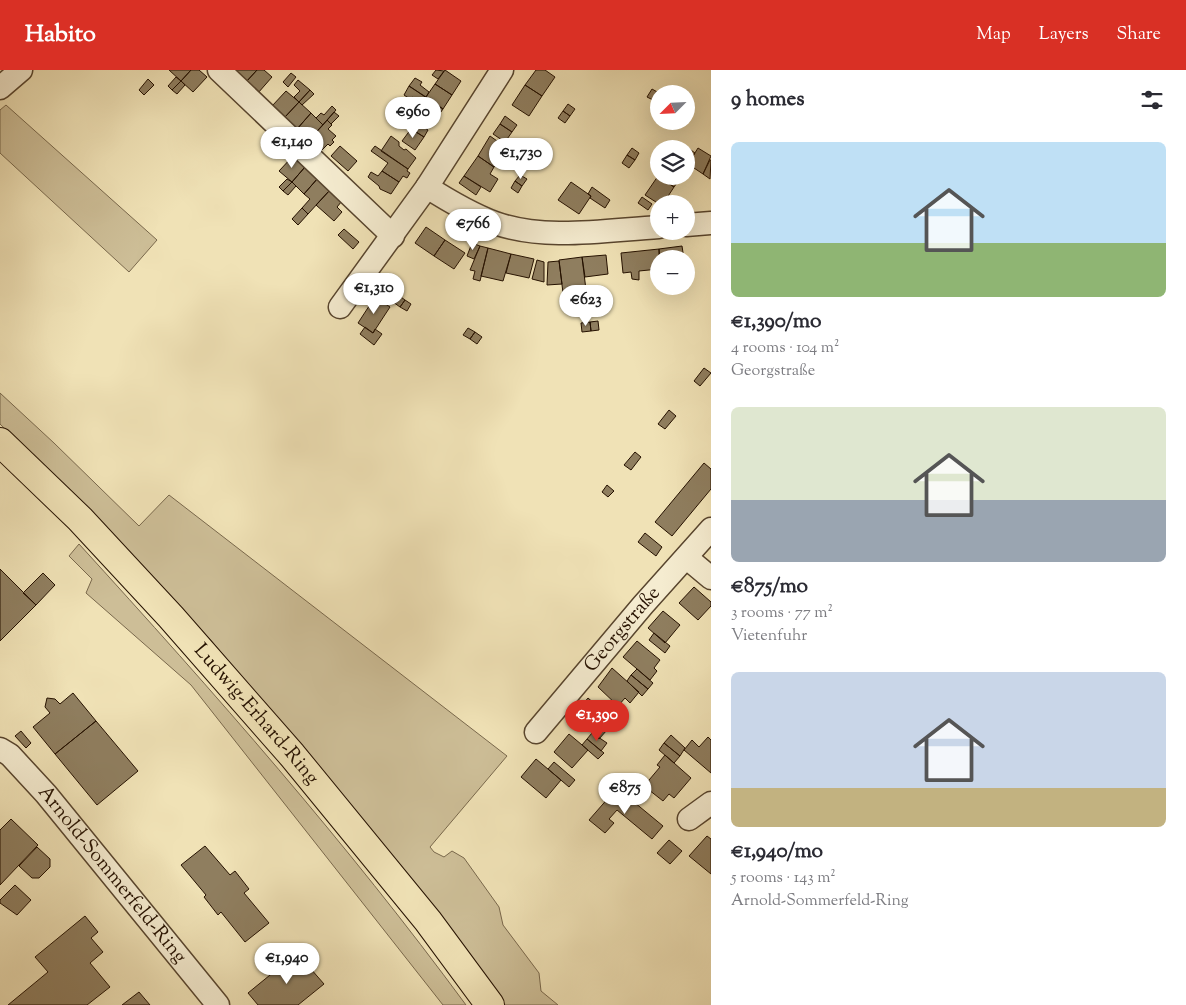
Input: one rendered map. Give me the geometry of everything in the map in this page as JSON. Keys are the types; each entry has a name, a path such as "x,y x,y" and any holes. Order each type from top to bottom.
{"main road":[{"name":"Ludwig-Erhard-Ring","path":"0,442 80,519 171,618 292,755 428,921 490,1005"}],"street":[{"path":"0,88 21,70"},
{"path":"219,70 393,236"},
{"path":"340,308 427,187 502,70"},
{"path":"427,187 453,204 496,223 531,231 552,234 650,228"},
{"path":"695,224 711,223"},
{"name":"Georgstraße","path":"536,732 643,605 711,529"},
{"path":"687,558 711,578"},
{"name":"Arnold-Sommerfeld-Ring","path":"0,749 10,755 46,794 218,1005"},
{"path":"689,819 711,803"}],"shaded area":[{"path":"6,105 157,240 129,272 0,153 0,110"},
{"path":"0,393 139,526 169,495 507,756 430,847 434,852 444,857 452,851 464,858 499,907 503,925 539,973 541,991 558,1005 505,1005 358,815 209,638 51,474 0,424"},
{"path":"79,544 180,656 327,827 466,1005 443,1005 191,685 86,593 92,579 69,556"}],"building":[{"path":"169,70 191,70 181,81"},
{"path":"191,70 199,70 207,77 193,92 181,81"},
{"path":"234,70 257,70 246,82"},
{"path":"257,70 264,70 272,77 258,93 246,82"},
{"path":"436,70 444,71 438,79 432,75"},
{"path":"445,70 461,81 452,95 435,84"},
{"path":"536,70 545,70 555,77 542,96 525,85"},
{"path":"291,73 296,77 288,87 283,82"},
{"path":"176,77 181,81 172,90 168,86"},
{"path":"415,78 422,82 420,85 429,92 426,97 409,86"},
{"path":"148,79 154,85 144,95 139,90"},
{"path":"298,80 310,90 299,102 294,97 300,91 294,85"},
{"path":"181,81 185,85 177,94 172,90"},
{"path":"435,84 452,95 443,109 426,97"},
{"path":"525,85 542,96 529,116 512,105"},
{"path":"409,86 443,109 433,123 416,111 421,103 412,97 410,99 404,95"},
{"path":"310,90 314,94 302,105 299,102"},
{"path":"286,91 299,102 285,117 272,106"},
{"path":"299,102 311,113 297,129 285,117"},
{"path":"568,104 575,109 570,116 563,111"},
{"path":"332,106 336,110 323,125 316,118 321,113 324,115"},
{"path":"563,111 570,116 565,123 558,118"},
{"path":"334,112 339,116 331,124 327,120"},
{"path":"311,113 323,125 310,139 297,129"},
{"path":"505,116 517,125 512,132 500,124"},
{"path":"412,119 428,130 424,137 407,126"},
{"path":"327,120 332,125 328,129 336,136 330,146 328,144 322,150 310,139"},
{"path":"500,124 512,132 505,142 493,134"},
{"path":"411,129 424,137 415,150 402,141"},
{"path":"391,136 399,142 399,146 404,150 406,149 416,158 408,169 381,151"},
{"path":"490,136 507,148 494,167 478,156"},
{"path":"340,146 357,161 348,171 331,156"},
{"path":"375,146 408,169 407,171 410,173 407,178 403,176 399,182 382,171 388,163 371,151"},
{"path":"632,148 639,153 635,160 627,155"},
{"path":"698,148 711,156 703,174 695,169 695,153"},
{"path":"627,155 635,160 629,168 622,163"},
{"path":"293,156 305,167 292,182 279,171"},
{"path":"478,156 494,167 490,174 498,179 490,192 464,176"},
{"path":"711,160 710,179 703,174"},
{"path":"305,167 318,178 304,194 292,182"},
{"path":"382,171 399,182 391,194 380,189 368,177 371,172 378,176"},
{"path":"520,175 527,179 522,186 515,181"},
{"path":"464,176 481,187 476,195 459,183"},
{"path":"318,178 330,190 308,214 302,208 310,199 304,194"},
{"path":"287,179 292,182 283,191 279,187"},
{"path":"515,181 522,186 518,193 511,188"},
{"path":"292,182 296,186 288,195 283,191"},
{"path":"571,182 591,196 579,214 558,200"},
{"path":"652,185 671,185 674,187 669,195 650,195 650,198 645,195"},
{"path":"592,187 610,200 605,208 590,198 591,196 588,194"},
{"path":"330,190 342,201 337,207 342,212 334,221 316,205"},
{"path":"642,197 650,203 650,207 648,210 638,203"},
{"path":"302,208 308,214 298,225 292,219"},
{"path":"426,227 445,240 434,256 415,243"},
{"path":"344,229 359,242 353,249 338,235"},
{"path":"445,240 465,253 454,269 434,256"},
{"path":"472,243 480,246 474,259 467,256"},
{"path":"480,246 488,248 480,281 473,279 475,271 470,270"},
{"path":"682,246 683,250 659,250"},
{"path":"488,248 511,254 503,281 481,276"},
{"path":"659,249 650,250 650,270 639,271 639,280 632,279 631,272 623,273 621,253"},
{"path":"511,254 534,259 529,278 506,273"},
{"path":"606,255 608,274 585,277 582,257"},
{"path":"582,257 586,290 563,293 559,260"},
{"path":"537,260 544,262 544,282 532,279"},
{"path":"559,261 562,284 547,285 548,262"},
{"path":"398,295 405,300 400,307 393,302"},
{"path":"375,297 390,307 373,333 358,323"},
{"path":"405,300 411,304 407,311 400,307"},
{"path":"598,321 599,330 591,331 590,322"},
{"path":"590,322 591,331 582,332 581,323"},
{"path":"365,327 373,333 375,329 382,334 374,345 360,334"},
{"path":"468,328 475,332 470,339 463,335"},
{"path":"475,332 482,337 477,344 470,339"},
{"path":"704,368 711,373 700,386 694,381"},
{"path":"669,410 676,416 665,429 658,424"},
{"path":"635,452 641,457 631,470 624,465"},
{"path":"704,463 711,469 711,489 672,536 655,522"},
{"path":"607,485 614,491 608,497 602,492"},
{"path":"645,533 662,547 656,556 638,542"},
{"path":"0,569 36,605 0,641"},
{"path":"43,573 55,585 36,605 23,593"},
{"path":"694,587 711,602 711,606 698,620 679,603"},
{"path":"663,611 680,625 665,643 648,628"},
{"path":"654,633 670,646 665,653 649,640"},
{"path":"637,641 660,660 654,668 657,671 650,680 623,657"},
{"path":"612,668 639,692 630,703 625,698 618,706 598,687"},
{"path":"637,669 653,683 648,689 631,675"},
{"path":"631,675 648,689 642,696 627,681"},
{"path":"73,693 96,721 55,754 33,727 50,713 45,707 47,698 55,699 60,704"},
{"path":"588,698 613,720 605,728 607,730 599,739 573,716"},
{"path":"96,721 138,771 97,805 55,754"},
{"path":"21,731 31,743 26,748 15,736"},
{"path":"592,733 607,743 601,751 587,739"},
{"path":"569,734 588,750 572,768 554,752"},
{"path":"671,735 685,748 680,756 664,743"},
{"path":"708,737 711,740 711,773 684,750 692,740 699,747"},
{"path":"587,739 604,753 598,759 582,745"},
{"path":"664,743 680,756 674,763 659,750"},
{"path":"665,755 691,778 674,798 669,794 663,801 644,786 660,767 657,765"},
{"path":"536,759 561,780 546,798 521,777"},
{"path":"554,762 575,780 569,787 548,769"},
{"path":"617,788 663,826 652,839 617,810 609,819 614,823 605,833 589,820"},
{"path":"11,819 38,845 0,885 0,830"},
{"path":"707,836 711,839 711,874 689,856"},
{"path":"669,840 682,851 670,864 657,853"},
{"path":"205,846 230,875 235,871 249,889 244,893 269,923 245,942 221,912 218,915 204,897 206,895 181,865"},
{"path":"37,847 50,859 50,867 39,878 32,878 19,866"},
{"path":"15,885 31,900 17,915 0,903 0,900"},
{"path":"85,916 98,932 91,938 103,952 90,963 110,987 87,1005 8,1005 48,972 35,957"},
{"path":"297,953 324,984 298,1005 258,1005 248,993"},
{"path":"139,992 150,1005 122,1005"}]}
